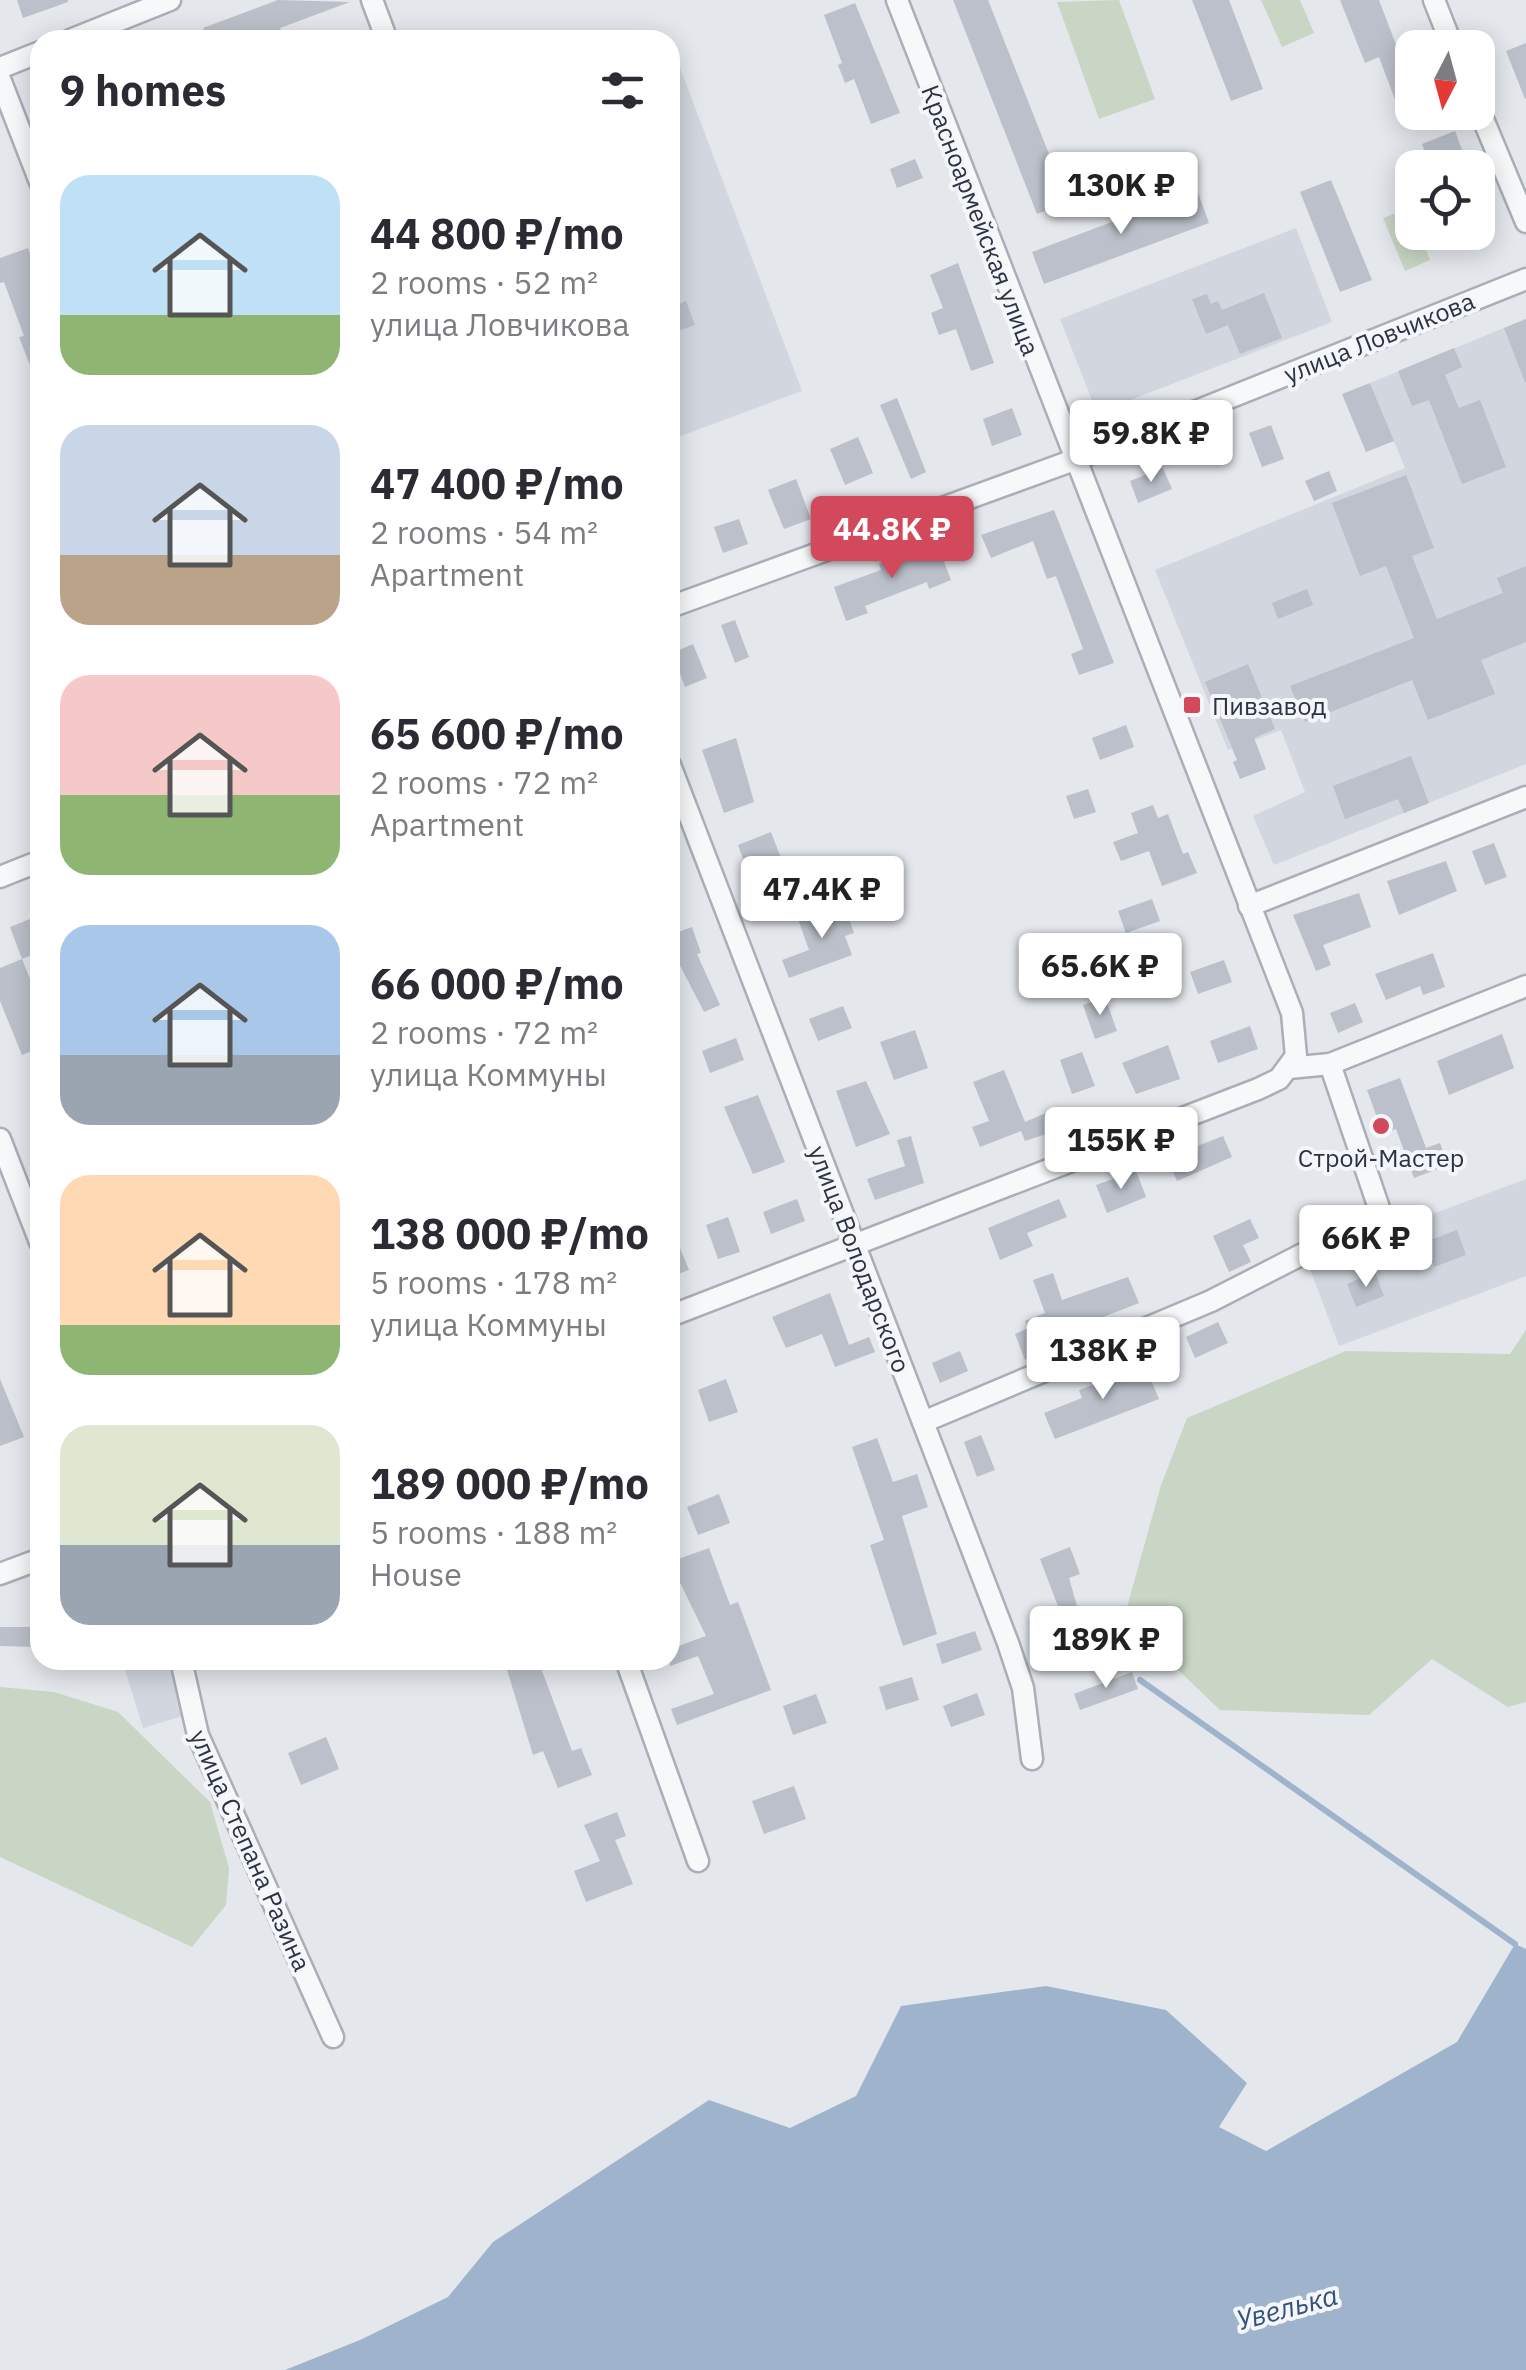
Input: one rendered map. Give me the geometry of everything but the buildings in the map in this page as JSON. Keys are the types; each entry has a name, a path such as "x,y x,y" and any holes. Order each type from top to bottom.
{"street":[{"path":"95,30 170,0"},
{"path":"372,0 383,30"},
{"name":"Красноармейская улица","path":"896,0 1292,1014 1292,1062"},
{"path":"1434,0 1446,30"},
{"path":"0,68 30,56"},
{"path":"0,79 30,156"},
{"path":"1488,130 1526,222"},
{"name":"улица Ловчикова","path":"680,603 1074,460 1526,279"},
{"name":"улица Володарского","path":"680,791 1024,1688 1032,1759"},
{"path":"1249,906 1526,797"},
{"path":"0,877 30,866"},
{"path":"680,1312 1258,1089 1292,1062 1330,1064 1526,986"},
{"path":"924,1422 1212,1301 1381,1214 1330,1064"},
{"path":"0,1138 30,1216"},
{"path":"0,1574 30,1564"},
{"name":"улица Степана Разина","path":"182,1670 198,1735 334,2037"},
{"path":"630,1670 698,1861"}],"shaded area":[{"path":"680,68 802,391 680,436"},
{"path":"1296,228 1332,322 1097,413 1060,319"},
{"name":"Пивзавод","path":"1526,319 1526,764 1274,865 1253,816 1305,792 1281,730 1228,750 1155,570 1405,468 1370,383"},
{"path":"1526,1179 1526,1276 1339,1346 1307,1261"},
{"path":"125,1670 175,1670 189,1714 143,1728"}],"green space":[{"path":"1119,0 1155,99 1099,119 1057,2"},
{"path":"1261,0 1300,0 1314,33 1282,47"},
{"path":"1395,213 1395,247 1383,218"},
{"path":"1396,250 1426,250 1430,260 1405,271"},
{"path":"1526,1330 1526,1702 1508,1707 1432,1659 1369,1715 1220,1710 1124,1618 1161,1485 1187,1418 1346,1351 1510,1354"},
{"path":"0,1687 54,1692 118,1712 210,1802 229,1868 226,1905 192,1947 0,1857"}],"water":[{"name":"Увелька","path":"1515,1944 1526,1949 1526,2370 285,2370 360,2340 448,2297 493,2242 709,2100 790,2128 856,2096 901,2006 1046,1986 1166,2010 1247,2083 1219,2127 1266,2151 1457,2042"}],"waterway":[{"path":"1140,1680 1515,1944"}],"place":[{"name":"Пивзавод","path":"1192,705"},
{"name":"Строй-Мастер","path":"1381,1126"}]}
